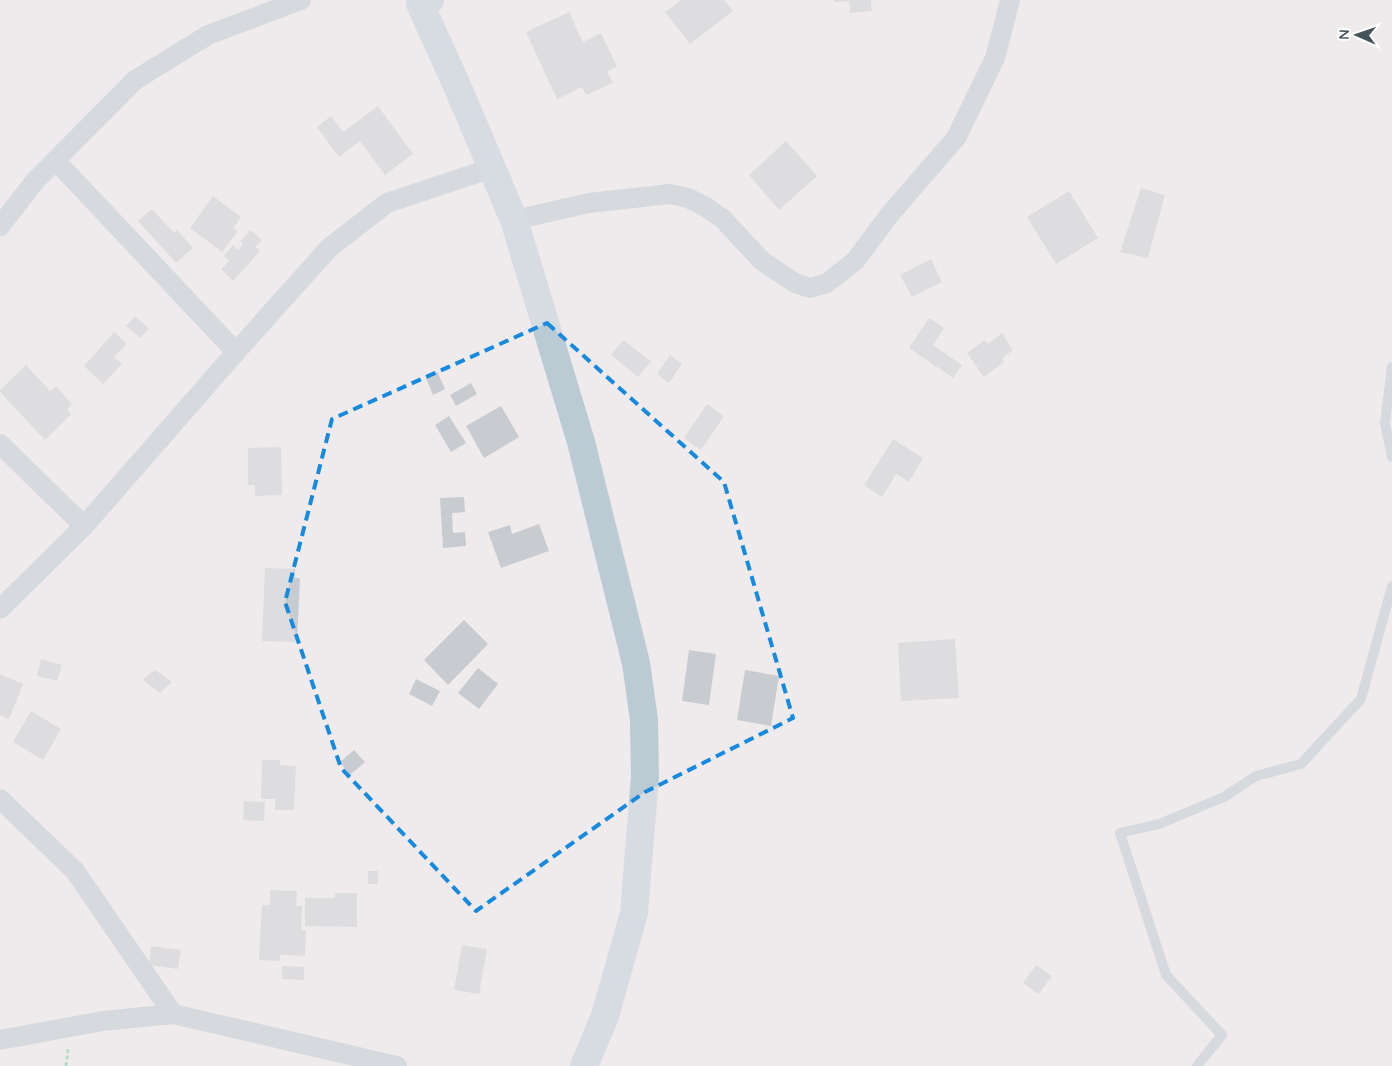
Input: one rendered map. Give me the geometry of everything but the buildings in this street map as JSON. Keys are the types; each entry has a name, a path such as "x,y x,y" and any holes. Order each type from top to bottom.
{"street":[{"path":"0,226 35,181 135,80 208,35 301,0"},
{"path":"514,220 588,203 670,194 688,198 706,207 723,219 762,261 795,283 810,288 827,284 855,261 890,214 956,138 995,58 1010,0"},
{"path":"422,1 514,220 591,480 636,663 644,720 645,777 634,913 605,1016 584,1066"},
{"path":"56,161 236,352"},
{"path":"0,609 84,526 329,248 387,203 492,168"},
{"path":"0,444 84,526"},
{"path":"0,799 74,871 173,1014"},
{"path":"0,1040 103,1021 173,1014 397,1066"}],"lane":[{"path":"1392,367 1385,423 1392,457"},
{"path":"1197,1066 1222,1035 1166,975 1120,833 1159,824 1224,796 1256,776 1301,764 1361,699 1392,586"}],"highlighted area":[{"path":"547,323 724,482 793,718 645,792 476,911 341,768 285,602 332,419"}]}
